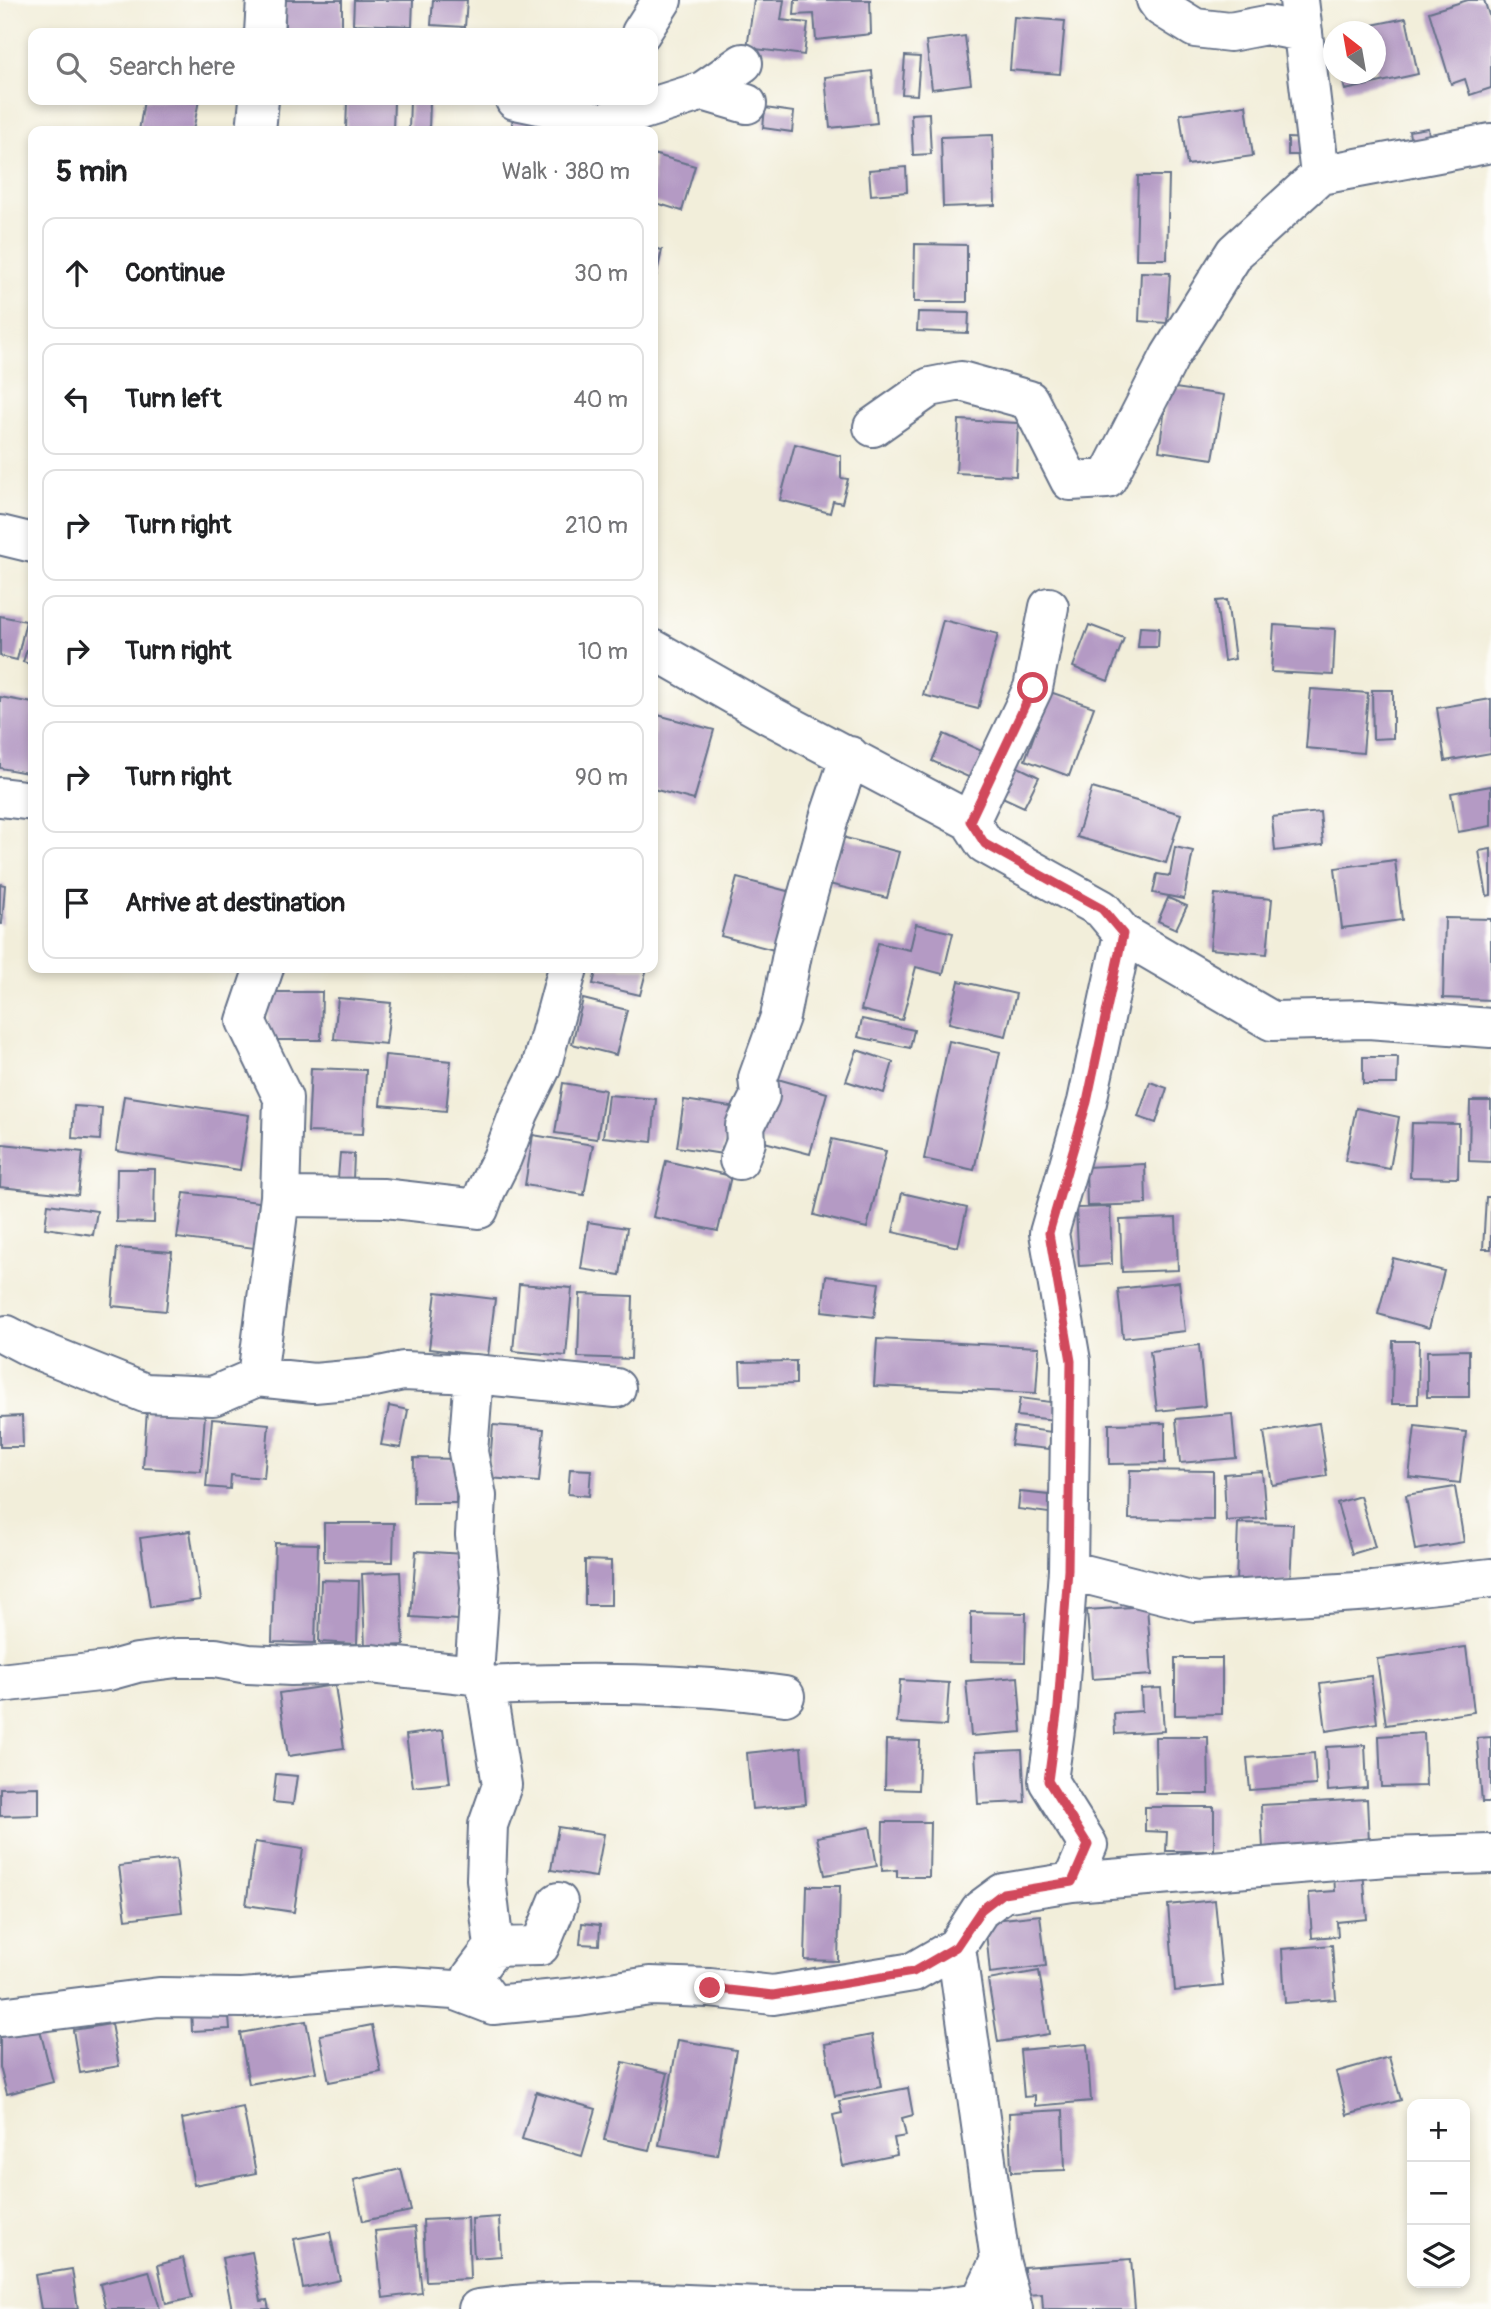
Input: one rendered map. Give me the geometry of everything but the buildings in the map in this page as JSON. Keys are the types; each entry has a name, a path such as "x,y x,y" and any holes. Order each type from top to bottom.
{"street":[{"path":"264,28 266,0"},
{"path":"644,28 662,0"},
{"path":"1156,0 1161,7 1195,28 1230,32 1301,16 1320,175"},
{"path":"539,105 601,123 704,91 743,63"},
{"path":"704,91 747,104"},
{"path":"257,126 259,105"},
{"path":"873,427 930,387 961,381 1029,400 1070,481 1107,479 1170,356 1235,252 1320,175 1491,143"},
{"path":"0,535 28,542"},
{"path":"970,821 1033,688 1049,607"},
{"path":"658,654 970,821 985,844 1102,909 1123,934 1272,1021 1368,1019 1491,1028"},
{"path":"739,1160 746,1142 745,1126 760,1096 758,1077 780,1017 794,944 829,818 850,756"},
{"path":"0,797 28,800"},
{"path":"1072,1882 1088,1845 1048,1781 1058,1707 1068,1570 1071,1361 1049,1233 1087,1102 1123,934"},
{"path":"257,1377 280,1197 283,1098 246,1021 262,973"},
{"path":"280,1197 384,1198 479,1209 541,1068 567,973"},
{"path":"2,1336 145,1393 213,1396 257,1377 314,1383 370,1378 403,1371 474,1374 616,1388"},
{"path":"474,1374 468,1452 477,1496 475,1535 480,1587 480,1681 502,1785 488,1825 487,1838 486,1879 494,1947 472,1976 493,2005"},
{"path":"1068,1570 1195,1602 1373,1591 1491,1578"},
{"path":"0,1683 108,1671 137,1663 215,1658 248,1664 291,1666 370,1664 480,1681 663,1684 785,1696"},
{"path":"0,2017 159,1997 242,1998 394,1986 454,1990 493,2005 578,1997 650,1986 710,1988 773,1995 913,1972 956,1947 981,1910 1003,1893 1072,1882 1387,1857 1491,1854"},
{"path":"494,1947 540,1946 558,1902"},
{"path":"956,1947 1000,2260 1013,2309"},
{"path":"478,2309 524,2303 584,2302 825,2309 866,2306 931,2309 980,2302 1000,2260"}],"route":[{"path":"710,1988 773,1995 913,1972 956,1947 981,1910 1003,1893 1072,1882 1088,1845 1048,1781 1058,1707 1068,1570 1071,1361 1049,1233 1087,1102 1123,934 1102,909 985,844 970,821 1033,688"}]}
